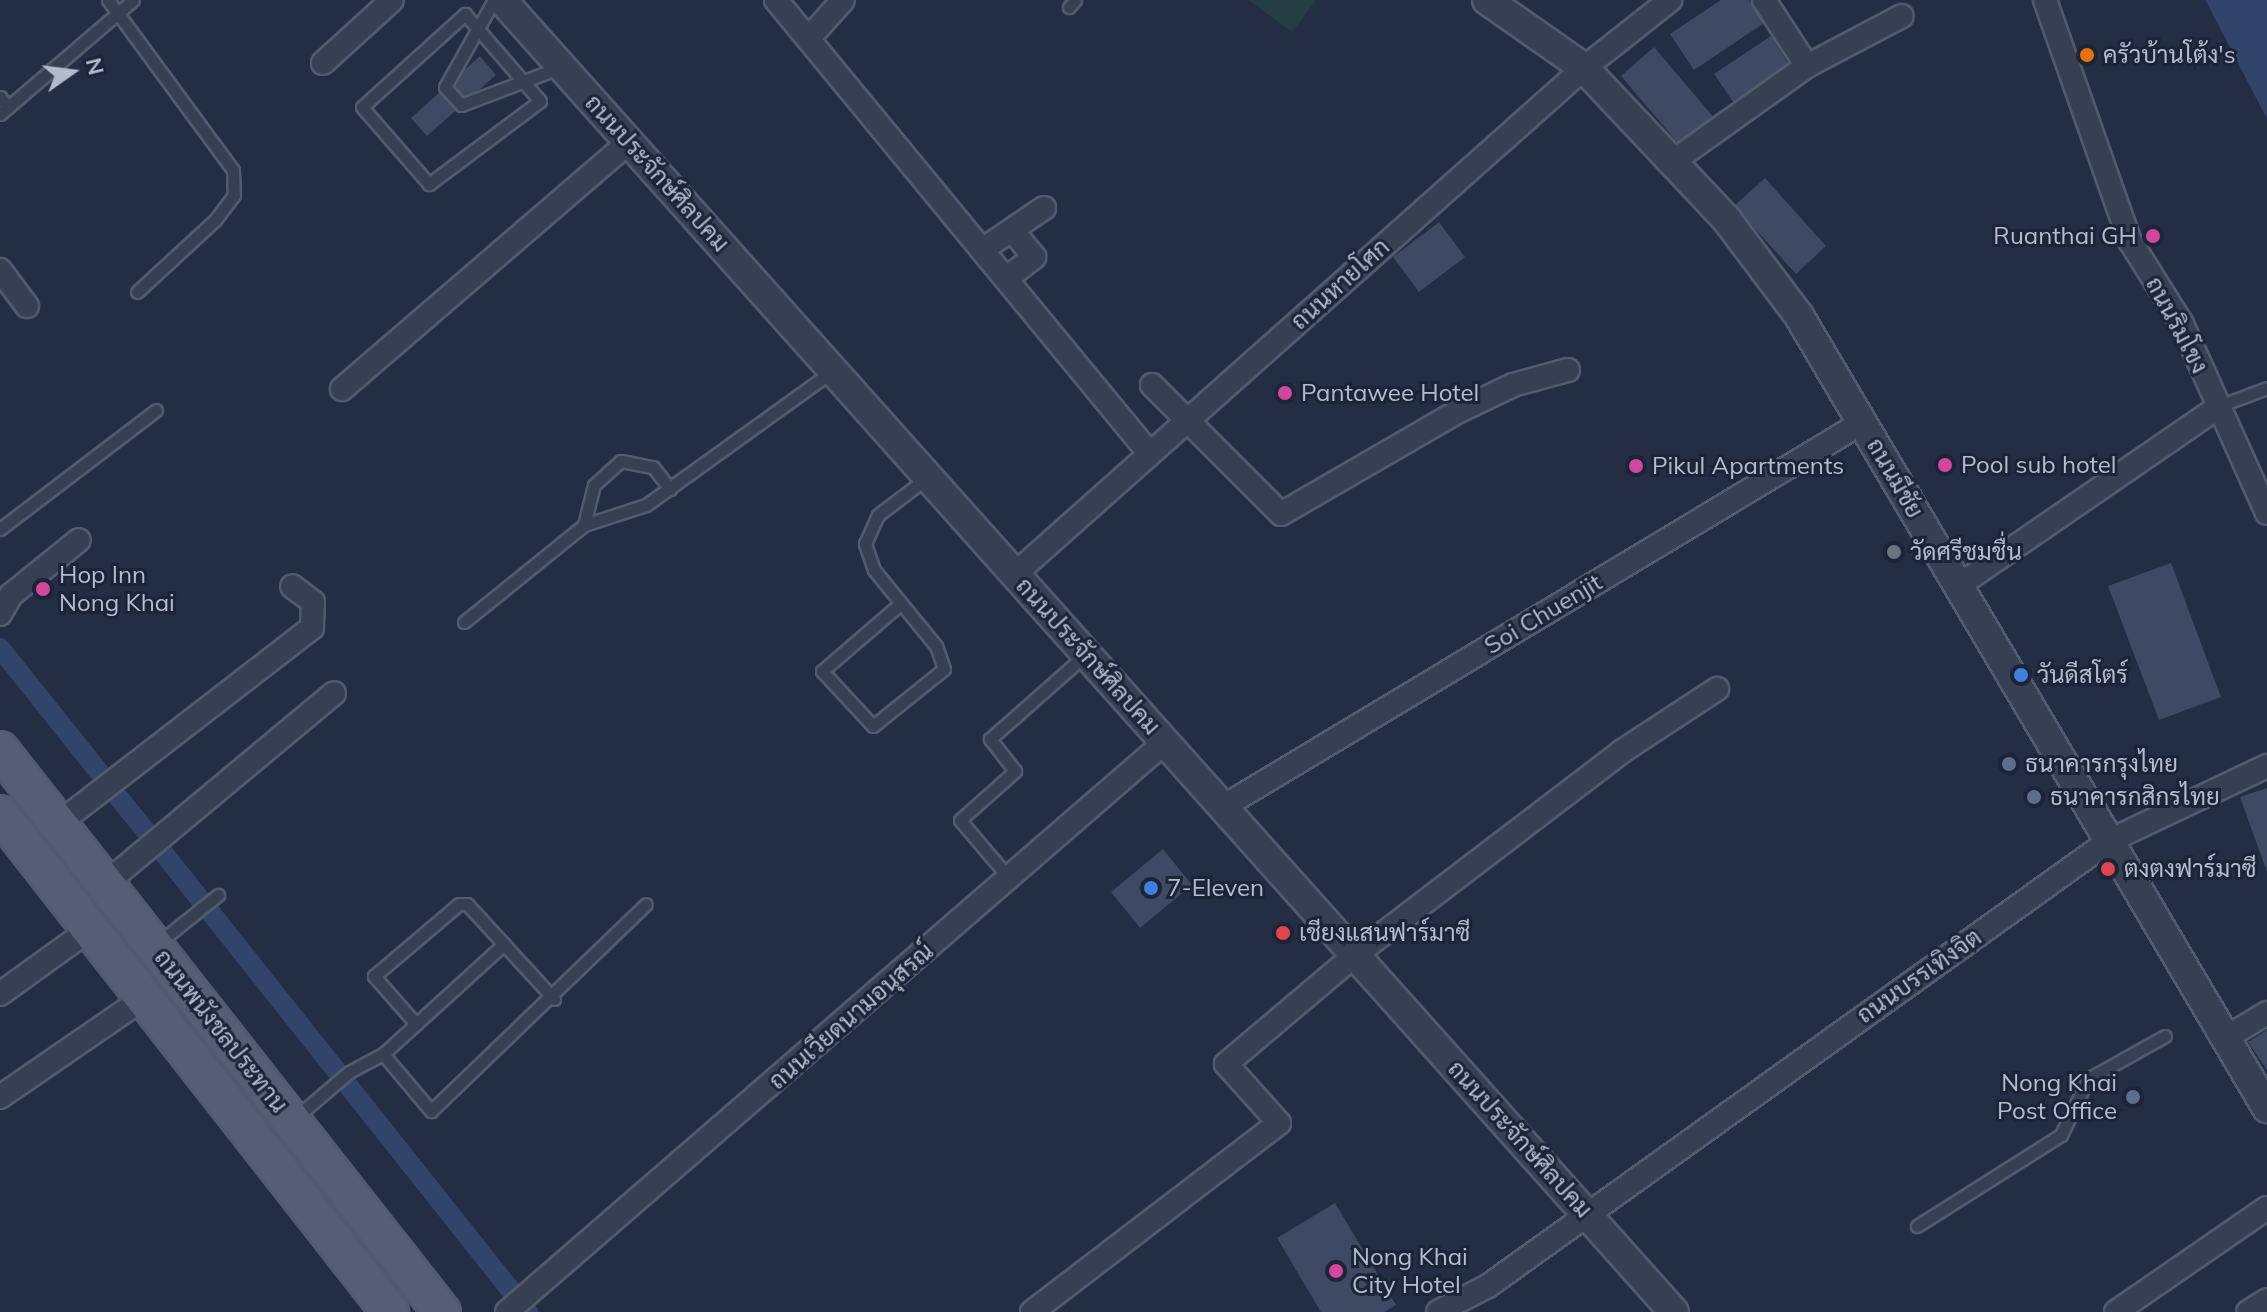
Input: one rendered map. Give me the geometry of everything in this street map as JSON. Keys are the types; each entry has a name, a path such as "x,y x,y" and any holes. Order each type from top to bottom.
{"main road":[{"name":"ถนนพนังชลประทาน","path":"0,750 442,1312"},
{"name":"ถนนพนังชลประทาน","path":"0,814 390,1312"}],"street":[{"path":"323,63 392,0"},
{"name":"ถนนประจักษ์ศิลปคม","path":"502,0 1674,1312"},
{"path":"776,0 1150,454"},
{"path":"808,39 843,0"},
{"name":"ถนนมีชัย","path":"1487,0 1584,68 1675,160 1799,316 2267,1108"},
{"name":"ถนนหายโศก","path":"1015,574 1584,68 1670,0"},
{"path":"1764,0 1807,66"},
{"name":"ถนนริมโขง","path":"2045,0 2105,182 2130,241 2182,324 2267,513"},
{"path":"1675,160 1807,66 1902,16"},
{"path":"342,389 629,142"},
{"path":"982,250 1044,208"},
{"path":"1006,279 1042,252 1013,231"},
{"path":"0,270 27,306"},
{"path":"1152,385 1281,514 1459,411 1513,385 1568,370"},
{"path":"1958,586 2218,407"},
{"name":"Soi Chuenjit","path":"1223,807 1863,422"},
{"path":"0,614 11,595 79,540"},
{"path":"58,824 312,628 313,602 292,586"},
{"path":"1032,1312 1279,1123 1226,1064 1355,955 1621,752 1717,689"},
{"path":"105,884 334,693"},
{"name":"ถนนเวียดนามอนุสรณ์","path":"507,1312 1165,742"},
{"name":"ถนนบรรเทิงจิต","path":"1438,1312 1488,1286 2109,841 2267,766"},
{"path":"0,994 90,929"},
{"path":"0,1097 144,998"},
{"path":"2224,1039 2267,1013"},
{"path":"2116,1312 2267,1208"},
{"path":"2248,1312 2267,1300"}],"lane":[{"path":"108,0 233,170 234,195 215,220 137,292"},
{"path":"0,97 4,111 133,0"},
{"path":"494,0 445,87 461,105 561,67"},
{"path":"465,14 525,82 540,101 429,184 362,107 465,14"},
{"path":"464,622 584,525 646,505 834,370"},
{"path":"2218,407 2267,388"},
{"path":"0,529 156,410"},
{"path":"584,525 594,485 621,461 653,467 670,489"},
{"path":"900,604 822,671 873,726 944,669 936,646 900,604 868,557 868,531 878,515 928,477"},
{"path":"1010,878 960,820 1015,771 990,739 1086,654"},
{"path":"154,946 214,898"},
{"path":"416,1024 374,976 459,904 467,904 554,999"},
{"path":"383,1054 431,1111 554,999 646,904"},
{"path":"292,1121 349,1072 383,1054 504,944"},
{"path":"1917,1226 2061,1135 2088,1079 2165,1036"}],"shaded area":[{"path":"1248,0 1316,0 1292,32"}],"water":[{"path":"2205,0 2267,0 2267,119 2207,3"}],"building":[{"path":"1721,0 1749,0 1764,23 1694,70 1670,34"},
{"path":"1771,36 1794,72 1738,109 1714,74"},
{"path":"1654,47 1716,120 1683,149 1621,76"},
{"path":"480,56 496,75 427,136 411,118"},
{"path":"1765,178 1826,246 1796,274 1734,206"},
{"path":"1439,222 1465,257 1419,292 1393,257"},
{"path":"2171,563 2221,697 2159,720 2108,586"},
{"path":"2267,788 2267,872 2240,797"},
{"name":"7-Eleven","path":"1163,849 1192,885 1140,928 1111,892"},
{"path":"2267,1030 2267,1070 2248,1042"},
{"name":"Nong Khai City Hotel","path":"1335,1203 1396,1305 1384,1312 1321,1312 1277,1238"}],"waterway":[{"path":"0,648 99,772"},
{"path":"119,798 144,829"},
{"path":"165,855 528,1312"}],"place":[{"name":"ครัวบ้านโต้ง's","path":"2087,55"},
{"name":"Ruanthai GH","path":"2153,236"},
{"name":"Pantawee Hotel","path":"1285,393"},
{"name":"Pool sub hotel","path":"1945,465"},
{"name":"Pikul Apartments","path":"1636,466"},
{"name":"วัดศรีชมชื่น","path":"1894,552"},
{"name":"Hop Inn Nong Khai","path":"43,589"},
{"name":"วันดีสโตร์","path":"2021,675"},
{"name":"ธนาคารกรุงไทย","path":"2009,764"},
{"name":"ธนาคารกสิกรไทย","path":"2034,797"},
{"name":"ตงตงฟาร์มาซี","path":"2108,869"},
{"name":"7-Eleven","path":"1151,888"},
{"name":"เชียงแสนฟาร์มาซี","path":"1283,933"},
{"name":"Nong Khai Post Office","path":"2133,1097"},
{"name":"Nong Khai City Hotel","path":"1336,1271"}]}
